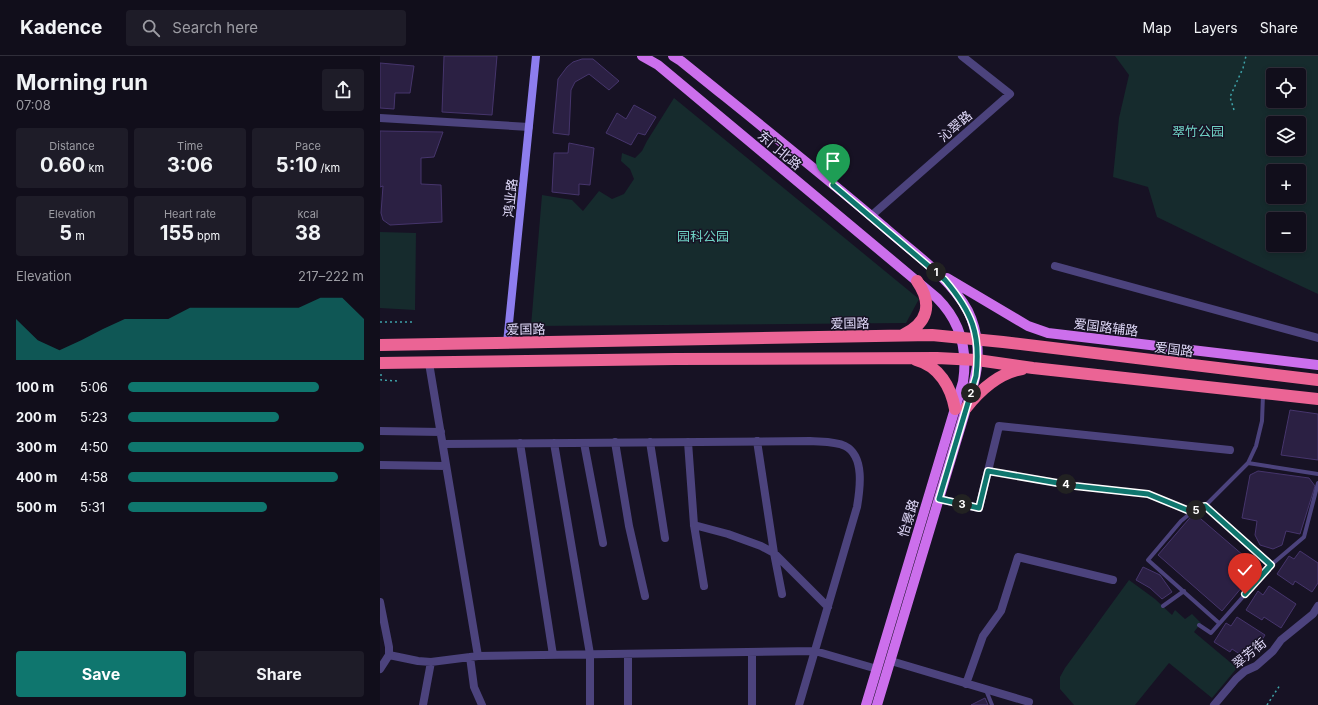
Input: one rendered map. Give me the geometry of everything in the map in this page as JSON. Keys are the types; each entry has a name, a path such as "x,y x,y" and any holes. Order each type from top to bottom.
{"highway":[{"path":"902,336 917,326 923,320 926,313 927,304 925,295 917,281"},
{"name":"爱国路","path":"380,345 932,335 1318,380"},
{"path":"380,363 683,358 964,359 1318,399"},
{"path":"909,358 921,361 940,374 961,408 1009,372 1034,368"}],"main road":[{"name":"东门北路","path":"642,56 658,65 917,281 946,308 953,317 961,338"},
{"name":"东门北路","path":"673,56 682,61 932,268 953,290 967,310 974,326 977,340"},
{"name":"爱国路辅路","path":"932,268 1018,321 1037,330 1056,334 1318,365"},
{"name":"怡景路","path":"878,705 939,499 961,408 964,359 961,338"},
{"name":"怡景路","path":"866,705 876,669 961,408 976,376 977,340"}],"street":[{"name":"鸿业路","path":"507,343 536,56"},
{"name":"沁翠路","path":"871,216 1010,94 962,56"},
{"path":"380,118 529,128"},
{"path":"1055,266 1318,338"},
{"path":"429,363 443,444 474,657 474,687 482,705"},
{"path":"939,499 979,508 1000,426 1230,450"},
{"path":"380,431 441,432"},
{"path":"757,441 774,553 782,594"},
{"path":"443,444 810,441 832,443 844,446 851,451 859,467 860,481 857,507 799,705"},
{"path":"615,442 629,526 645,596"},
{"path":"650,442 665,538"},
{"path":"688,442 694,525 704,586"},
{"path":"520,443 553,655"},
{"path":"554,443 590,654 590,705"},
{"path":"584,443 603,543"},
{"path":"380,465 446,466"},
{"path":"694,525 728,534 761,546 774,553 828,607"},
{"path":"966,684 983,636 1001,611 1018,557 1114,580"},
{"path":"380,602 389,647 389,655 380,669"},
{"name":"翠芳街","path":"1214,705 1236,679 1245,671 1256,666 1281,640 1313,614 1318,606"},
{"path":"389,655 431,662 474,657 815,651 876,669"},
{"path":"752,652 752,705"},
{"path":"628,654 628,705"},
{"path":"891,661 1029,702"},
{"path":"423,705 431,662"}],"lane":[{"path":"1219,623 1148,560 1181,521 1192,512 1205,506 1248,463 1256,446 1262,421 1264,393"},
{"path":"1248,463 1318,474"},
{"path":"988,471 1075,486 1148,494 1192,512"},
{"path":"1199,625 1211,633 1271,565 1304,537 1318,483"},
{"path":"1163,606 1184,591"},
{"path":"986,690 992,705"}],"path":[{"path":"1234,110 1230,97 1243,68 1246,56"},
{"path":"380,322 414,322"},
{"path":"1205,506 1271,565"},
{"path":"1267,705 1280,685"}],"green space":[{"name":"翠竹公园","path":"1115,56 1318,56 1318,294 1157,217 1148,187 1113,177 1119,118 1129,75"},
{"name":"园科公园","path":"674,98 919,299 906,323 531,326 542,195 572,200 583,211 599,191 612,199 624,194 634,179 630,169 621,161 622,153 635,158 642,151"},
{"path":"380,232 416,233 415,310 380,308"},
{"path":"1129,580 1155,599 1172,615 1175,610 1185,619 1192,614 1201,623 1194,632 1237,668 1212,698 1169,663 1135,705 1074,705 1060,689 1060,677 1065,668"}],"building":[{"path":"444,56 497,56 492,115 442,112"},
{"path":"582,59 593,59 619,81 609,90 589,74 575,82 571,90 569,135 553,133 558,79 573,62"},
{"path":"380,63 414,66 410,93 395,93 394,109 380,108"},
{"path":"634,105 656,117 645,135 638,133 631,145 606,133 617,113 626,119"},
{"path":"380,131 443,132 434,157 421,158 421,184 441,185 442,222 390,225 383,220 381,213 383,186 380,187"},
{"path":"569,143 594,148 590,185 579,184 579,195 552,192 554,153 568,153"},
{"path":"1290,410 1318,414 1318,460 1281,455"},
{"path":"1258,471 1309,478 1315,486 1300,534 1286,531 1282,545 1273,549 1260,545 1255,535 1257,521 1242,518 1250,475"},
{"path":"1194,513 1258,568 1222,611 1158,555"},
{"path":"1300,551 1318,563 1318,583 1312,592 1295,581 1293,585 1277,574 1289,556 1294,559"},
{"path":"1143,567 1160,575 1172,592 1162,599 1150,588 1136,580"},
{"path":"1269,586 1296,604 1281,628 1264,617 1262,620 1246,610 1258,591 1263,595"},
{"path":"1237,617 1265,635 1249,660 1232,649 1230,652 1214,642 1226,623 1231,626"},
{"path":"985,698 988,705 971,705"}],"route":[{"path":"833,185 945,280 961,300 974,326 977,340 976,376 939,499 979,508 988,471 1075,486 1148,494 1192,512 1205,506 1271,565 1245,594"}]}
